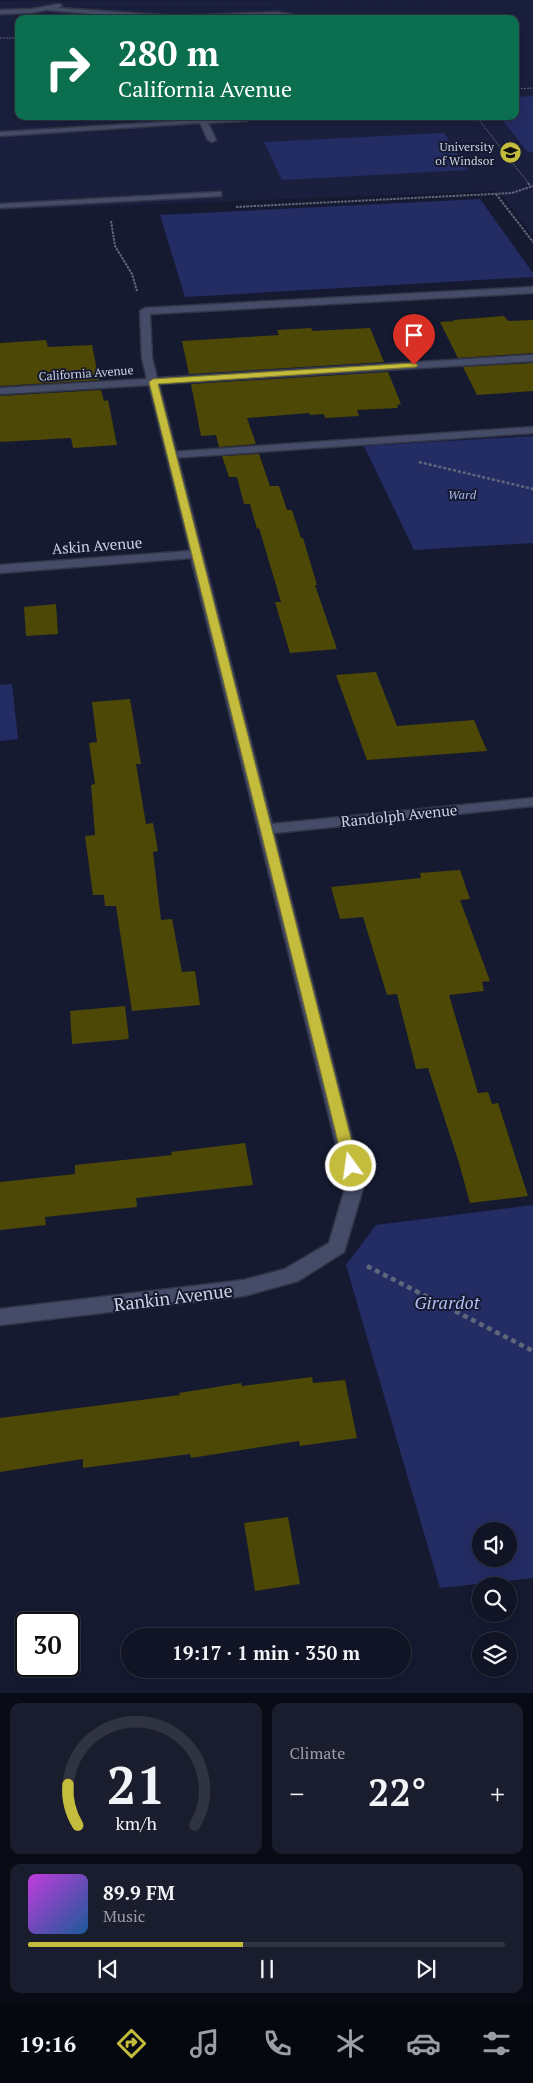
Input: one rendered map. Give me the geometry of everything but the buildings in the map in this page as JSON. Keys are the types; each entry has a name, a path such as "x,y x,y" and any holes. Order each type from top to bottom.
{"street":[{"path":"49,9 60,5 60,0"},
{"path":"0,12 49,9 126,15"},
{"path":"254,15 283,15"},
{"path":"0,134 224,120"},
{"path":"203,121 212,140"},
{"path":"0,206 218,194"},
{"path":"266,829 147,358 145,311 533,290"},
{"name":"California Avenue","path":"0,391 533,358"},
{"path":"171,455 533,430"},
{"name":"Askin Avenue","path":"0,568 197,554"},
{"name":"Randolph Avenue","path":"266,829 533,802"},
{"name":"Rankin Avenue","path":"0,1317 244,1288 291,1275 337,1247 356,1185 266,829"}],"path":[{"path":"0,38 15,39"},
{"path":"519,89 533,88"},
{"path":"229,207 512,192 532,187 479,120"},
{"path":"496,193 533,242"},
{"path":"110,213 115,246 132,274 145,311"},
{"path":"414,461 533,489"},
{"path":"367,1266 533,1351"}],"shaded area":[{"path":"533,0 533,237 499,191 0,210 0,1"}],"green space":[{"path":"533,96 533,152 528,152 502,120 519,120 519,97"},
{"path":"444,133 468,170 282,180 264,142"},
{"path":"480,199 533,273 533,277 185,297 160,215"},
{"name":"Ward","path":"533,436 533,543 414,550 364,446"},
{"path":"12,684 18,739 0,741 0,685"},
{"name":"Girardot","path":"533,1205 533,1578 517,1580 517,1577 472,1577 472,1585 440,1588 346,1265 376,1225"}],"place":[{"name":"University of Windsor","path":"510,153"}],"route":[{"path":"351,1166 153,382 414,365"}]}
